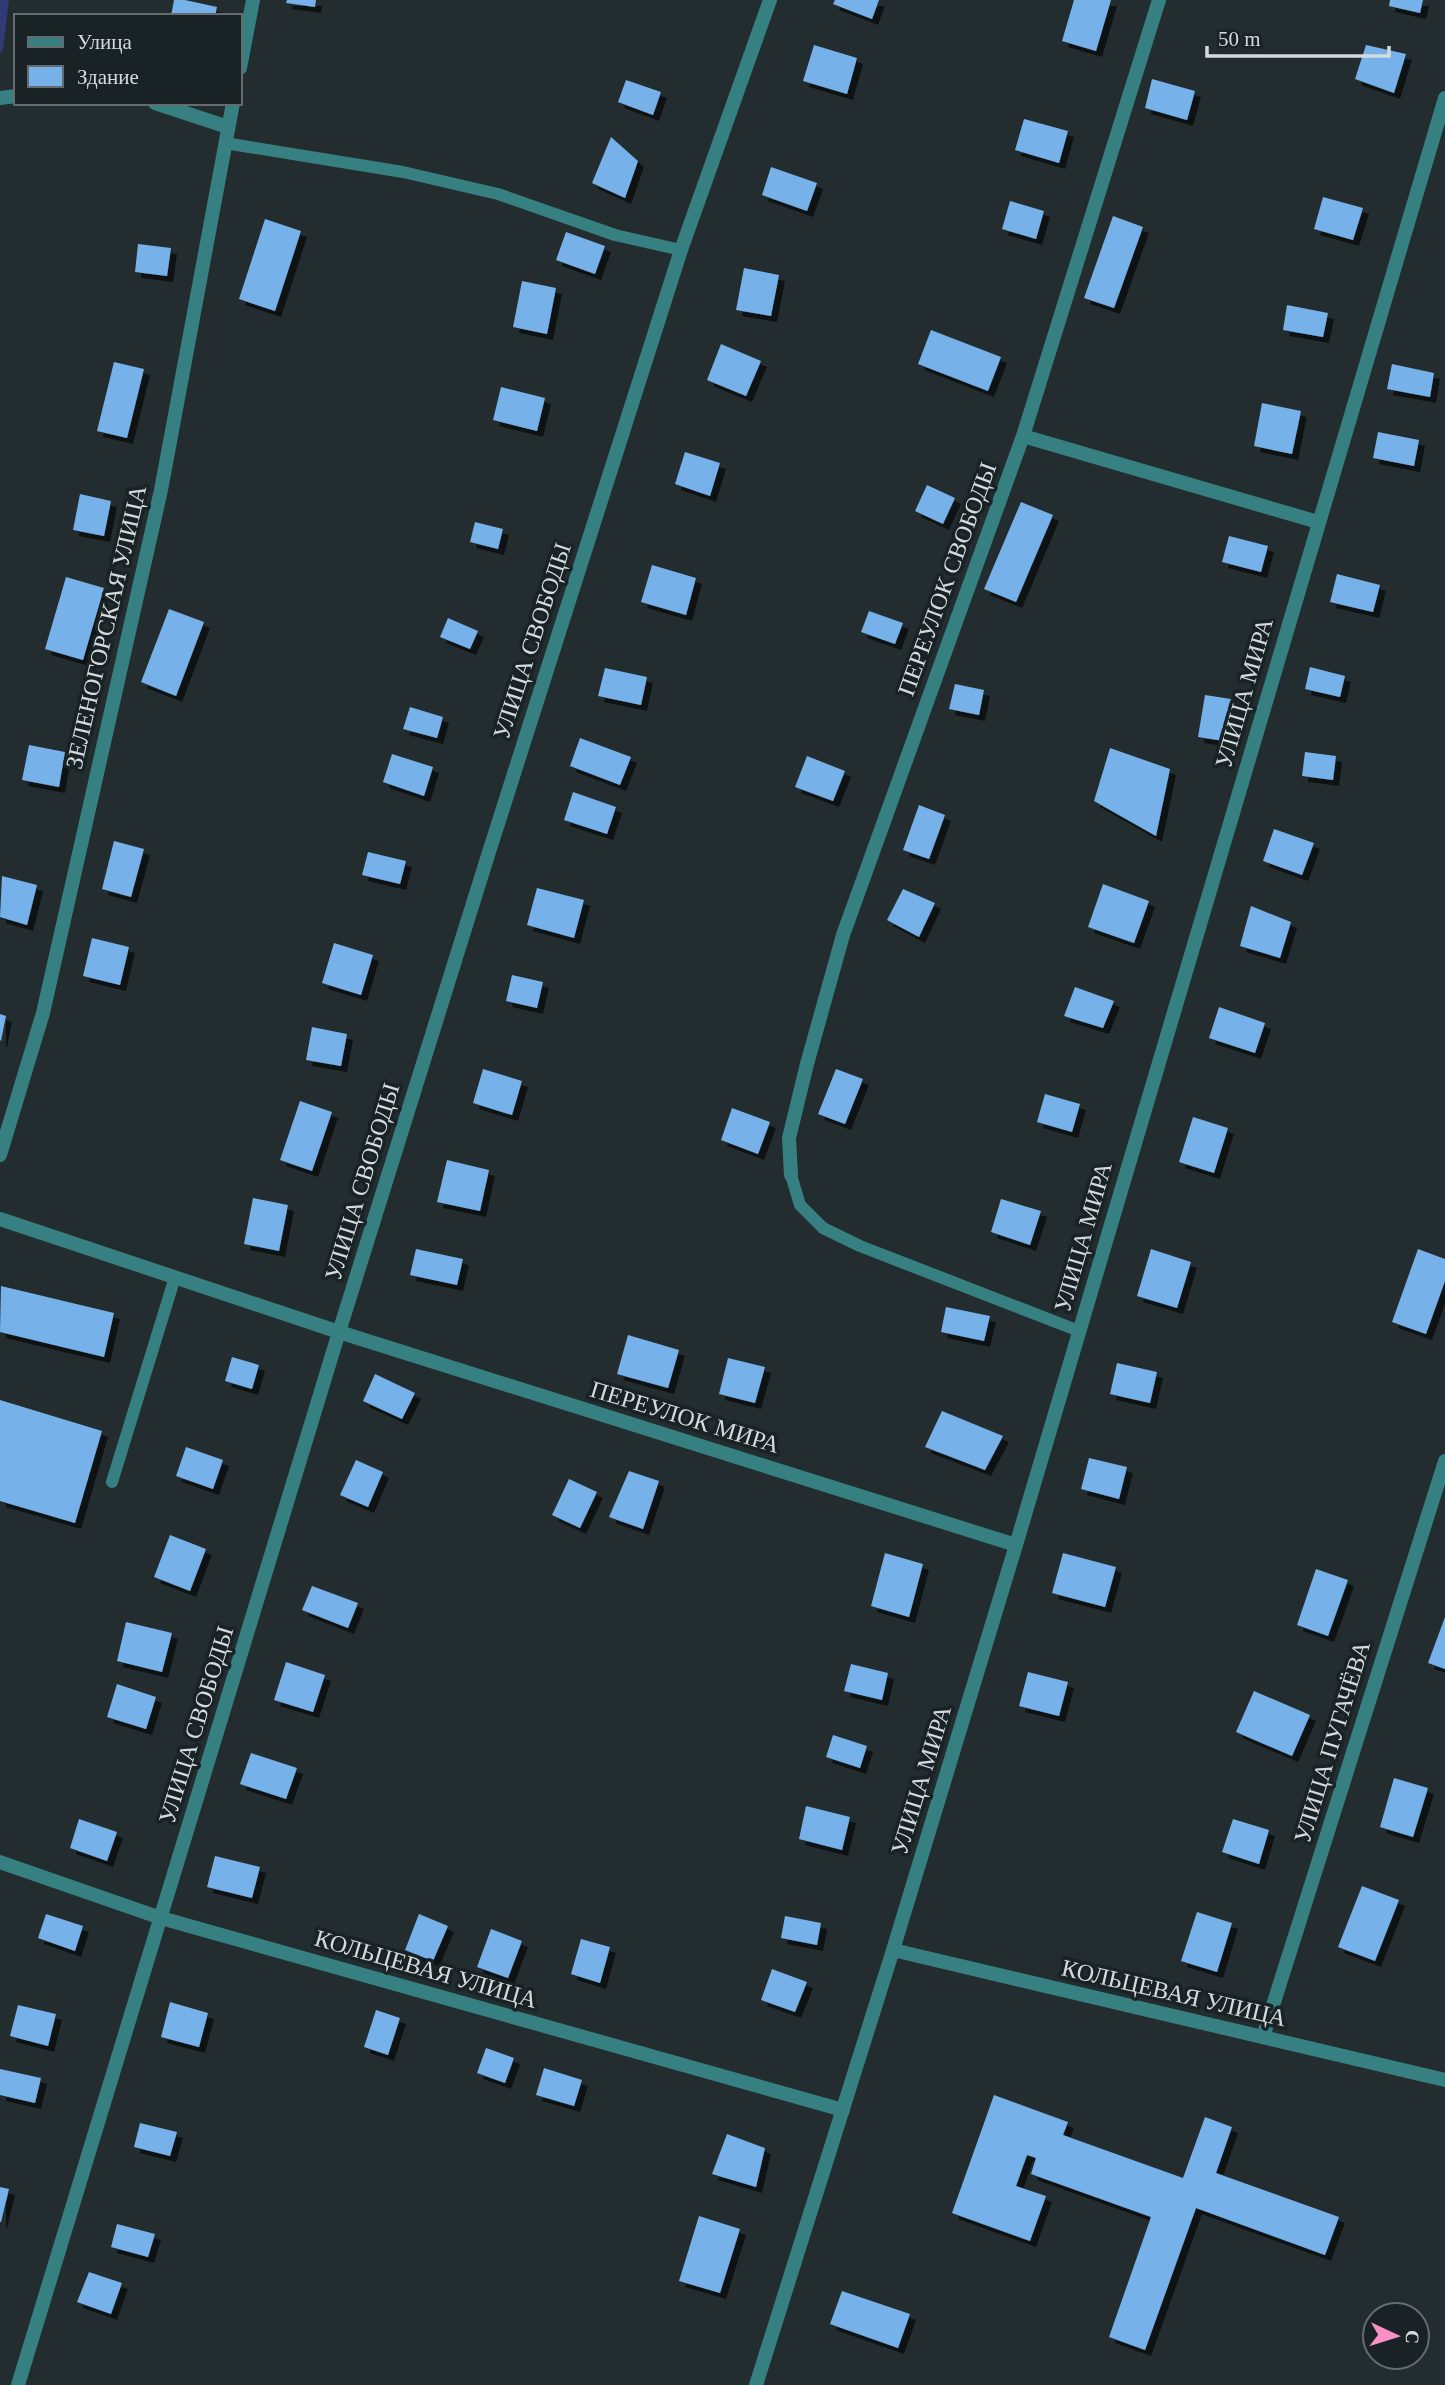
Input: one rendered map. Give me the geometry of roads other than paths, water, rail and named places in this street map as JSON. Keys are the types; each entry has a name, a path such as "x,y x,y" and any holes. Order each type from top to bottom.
{"street":[{"path":"242,58 253,0"},
{"name":"УЛИЦА СВОБОДЫ","path":"18,2385 339,1332 489,852 681,250 771,0"},
{"name":"ПЕРЕУЛОК СВОБОДЫ","path":"791,1175 789,1138 844,935 1023,436 1158,0"},
{"name":"УЛИЦА МИРА","path":"757,2385 1016,1545 1445,98"},
{"path":"161,105 228,127"},
{"name":"ЗЕЛЕНОГОРСКАЯ УЛИЦА","path":"0,1155 43,1013 152,530 233,105"},
{"path":"1023,436 1318,522"},
{"name":"ПЕРЕУЛОК МИРА","path":"0,1219 339,1332 1016,1545"},
{"name":"УЛИЦА ПУГАЧЁВА","path":"1263,2037 1445,1461"},
{"name":"КОЛЬЦЕВАЯ УЛИЦА","path":"0,1863 160,1918 843,2110"},
{"name":"КОЛЬЦЕВАЯ УЛИЦА","path":"893,1950 1445,2080"}],"lane":[{"path":"225,143 403,172 498,194 615,235 681,250"},
{"path":"791,1175 800,1205 823,1228 860,1246 1079,1331"},
{"path":"111,1482 175,1277"}],"water":[{"path":"0,0 9,0 3,49 0,53"}]}
